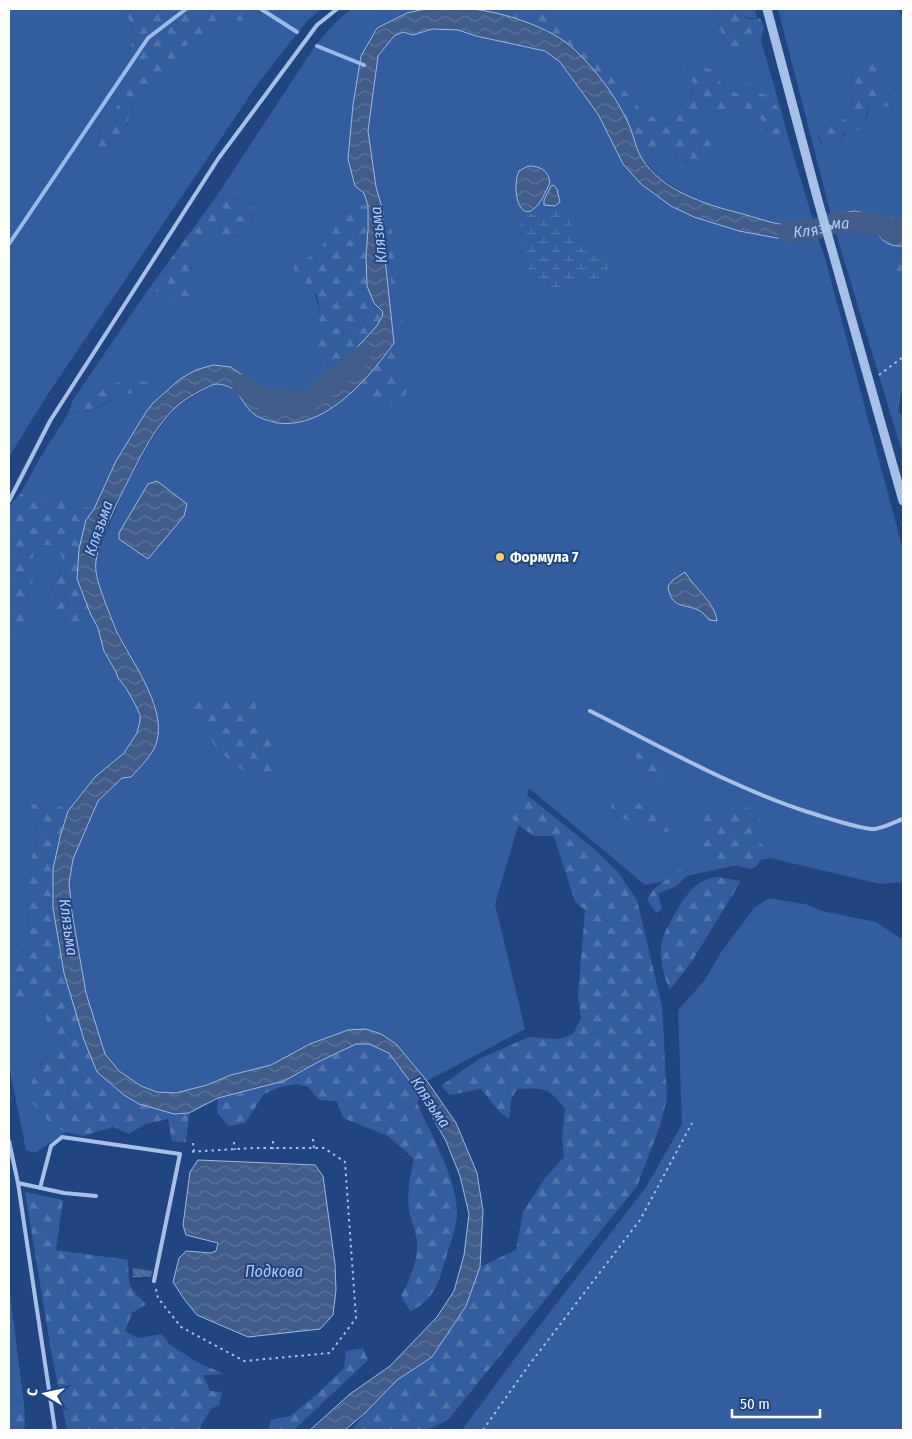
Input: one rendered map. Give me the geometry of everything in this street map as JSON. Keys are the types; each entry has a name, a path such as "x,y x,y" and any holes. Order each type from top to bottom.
{"street":[{"path":"767,9 817,197 903,501"}],"lane":[{"path":"9,502 50,421 218,159 317,25 337,9"},
{"path":"590,712 714,774 785,804 826,818 873,829 903,819"},
{"path":"40,1188 51,1146 62,1137 180,1154 154,1281"},
{"path":"9,1141 18,1183 55,1430"},
{"path":"18,1183 64,1193 96,1196"}],"path":[{"path":"869,382 903,356"},
{"path":"483,1430 529,1365 640,1220 692,1123"},
{"path":"313,1139 314,1149"},
{"path":"272,1141 273,1149"},
{"path":"234,1142 234,1150"},
{"path":"154,1281 158,1298 181,1327 244,1361 330,1353 356,1318 345,1162 324,1148 194,1151 193,1143"}],"green space":[{"path":"9,9 122,9 130,21 134,36 129,52 136,73 120,87 120,99 116,109 100,126 95,165 110,164 113,142 127,125 133,102 157,78 183,63 186,45 209,33 219,19 241,21 253,9 322,9 308,20 259,82 46,397 9,457"},
{"path":"122,9 253,9 241,21 219,19 209,33 186,45 183,63 157,78 133,102 127,125 113,142 110,164 95,165 100,126 116,109 120,99 120,87 136,73 129,52 134,36 130,21"},
{"path":"351,9 391,9 382,17 361,56 353,105 348,159 364,193 367,205 356,204 341,218 330,223 323,245 315,254 305,259 296,276 314,290 320,314 317,349 319,360 337,378 329,387 314,397 286,404 274,404 262,397 250,381 231,367 213,365 196,370 180,379 153,403 146,412 116,461 94,509 85,507 68,498 20,494 68,414 90,411 123,395 143,391 112,384 86,399 73,400 145,294 165,290 194,289 190,271 196,244 205,240 224,240 242,235 251,222 252,207 246,201 216,197 317,43"},
{"path":"391,9 425,9 407,13 377,28 382,17"},
{"path":"469,9 541,9 560,21 576,41 598,52 606,62 610,74 617,84 634,99 640,110 662,122 671,123 676,117 680,106 687,102 693,94 693,82 683,75 683,69 696,64 713,70 717,73 723,86 737,93 744,84 751,83 758,92 769,94 774,98 775,104 782,114 788,137 779,142 773,140 761,119 742,120 730,109 712,112 701,106 696,115 697,123 710,137 710,150 704,160 694,166 681,167 674,150 667,150 642,159 618,103 599,77 574,49 496,13"},
{"path":"541,9 720,9 713,18 720,28 723,40 728,43 735,53 747,51 750,44 761,40 782,114 764,97 741,89 737,93 731,91 721,83 715,71 695,64 683,75 693,82 694,88 690,100 680,106 676,117 671,123 662,122 640,110 634,99 617,84 610,74 606,62 598,52 576,41 560,21"},
{"path":"720,9 738,9 747,18 760,18 764,28 761,40 750,44 747,51 742,54 735,53 728,43 723,40 720,28 713,17"},
{"path":"738,9 755,9 757,19 743,16"},
{"path":"778,9 897,9 903,16 903,220 855,211 831,215","holes":["881,64 879,74 884,85 895,89 897,96 891,106 880,107 869,104 867,117 845,134 837,150 825,148 818,138 823,115 826,112 837,115 848,122 855,112 851,99 850,83 857,66"]},
{"name":"Формула 7","path":"432,29 458,30 476,36 545,51 560,62 598,114 623,164 641,184 671,206 694,217 739,231 793,241 817,236 825,258 903,550 903,882 880,884 770,858 645,885 529,788 495,904 525,1029 427,1081 410,1060 348,1030 310,1044 271,1065 231,1075 207,1085 176,1093 157,1092 141,1086 119,1071 105,1054 86,993 72,913 69,883 73,859 98,801 122,778 131,777 148,756 155,704 116,628 100,588 95,563 101,544 128,481 163,423 177,406 215,384 226,386 238,393 253,414 333,408 378,365 394,343 384,249 383,211 376,187 368,131 378,56 394,36 403,32 413,35"},
{"path":"869,62 881,64 879,74 884,85 895,89 897,96 891,106 880,107 869,104 863,127 853,133 845,132 837,150 825,148 818,130 820,120 826,111 848,122 855,112 850,93 851,78 857,66"},
{"path":"701,106 712,112 730,109 742,120 761,119 766,123 766,129 779,142 788,137 813,220 792,226 763,221 727,211 686,195 659,177 642,159 667,150 674,150 678,161 710,137 697,123 696,115"},
{"path":"216,197 246,201 252,207 251,222 242,235 224,240 205,240 197,244 190,271 194,288 185,304 170,302 165,290 145,294"},
{"path":"356,204 368,205 366,280 374,303 383,312 378,325 349,356 337,378 320,361 317,355 318,300 314,291 295,276 294,265 315,254 323,245 330,223 341,218"},
{"path":"560,208 564,209 574,229 583,241 609,264 609,272 606,277 565,287 548,286 532,281 527,272 520,219 524,215"},
{"path":"385,220 392,231 395,274 402,307 404,337 394,362 396,376 407,378 407,390 402,399 398,401 388,404 373,404 361,388 358,387 358,382 388,353 395,341 397,324 387,255"},
{"path":"845,227 868,229 889,245 898,246 895,264 900,281 903,281 903,393 901,393 898,411 903,417 903,455 835,230"},
{"path":"898,246 903,246 903,281 900,281 895,264"},
{"path":"134,379 153,384 143,391 123,395 90,411 68,414 73,400 86,399 112,384"},
{"path":"20,494 68,498 85,507 94,509 86,520 77,579 91,615 82,625 59,627 51,603 51,590 62,568 62,556 55,546 43,545 34,552 32,563 35,574 27,596 27,608 34,617 31,628 15,645 9,645 9,506"},
{"path":"43,545 55,546 62,556 62,568 51,590 51,603 82,625 91,615 98,628 104,652 138,710 140,721 137,733 124,753 95,777 68,811 49,800 34,822 39,839 32,855 30,873 23,888 28,906 28,941 16,954 9,968 9,645 15,645 31,628 34,617 27,608 27,596 35,574 32,563 34,552"},
{"path":"207,696 220,700 242,696 255,702 258,719 266,731 273,751 277,773 275,777 264,781 240,768 220,752 198,720 192,707 197,699"},
{"path":"640,743 647,748 648,758 661,772 664,780 661,785 643,781 630,767 637,761 635,751"},
{"path":"527,795 593,848 618,872 637,900 662,1006 667,1098 660,1126 637,1186 448,1420 427,1430 352,1430 365,1413 397,1380 432,1357 466,1306 480,1267 516,1250 523,1212 545,1178 564,1157 562,1138 565,1109 549,1092 534,1088 517,1089 511,1099 509,1119 497,1109 481,1089 450,1095 441,1086 479,1059 529,1037 558,1039 573,1034 581,1018 578,995 585,910 575,902 554,836 534,836 517,824 509,815 512,806"},
{"path":"49,800 68,811 60,837 53,908 64,973 84,1040 97,1073 174,1114 189,1113 186,1142 172,1141 168,1119 145,1124 129,1134 114,1127 83,1136 66,1132 50,1124 26,1098 36,1072 53,1050 41,998 26,992 22,1010 9,1021 9,968 16,954 28,940 28,906 23,888 30,873 32,855 39,839 31,805"},
{"path":"618,800 656,808 677,821 679,825 673,830 665,832 637,825 613,813 611,804"},
{"path":"731,803 743,806 754,812 760,821 762,827 761,834 757,836 757,841 763,845 765,852 756,867 750,869 707,858 698,854 694,848 703,832 703,814 706,810 725,814"},
{"path":"679,870 686,876 674,887 658,893 662,909 656,913 647,899 654,889"},
{"path":"718,877 741,881 692,961 670,990 665,979 661,959 661,946 664,935 680,905 695,886"},
{"path":"769,898 805,904 822,911 876,922 903,940 903,1430 462,1430 646,1187 682,1124 678,1010 704,981 722,951 754,908"},
{"path":"25,992 41,998 54,1050 41,1063 26,1098 50,1124 66,1132 35,1153 26,1150 9,1066 9,1021 22,1010"},
{"path":"356,1044 369,1044 389,1053 420,1095 417,1103 448,1170 456,1198 456,1223 438,1281 432,1294 417,1308 410,1311 401,1296 412,1271 417,1251 416,1235 408,1204 409,1184 414,1159 388,1136 343,1118 337,1101 319,1100 308,1087 297,1084 280,1087 264,1094 245,1123 229,1126 217,1113 218,1098 284,1081"},
{"path":"25,1192 63,1200 56,1250 128,1260 130,1285 146,1304 132,1313 125,1331 138,1338 162,1334 169,1344 197,1362 224,1374 203,1375 210,1391 222,1392 219,1406 212,1408 200,1427 203,1430 67,1430 52,1356"},
{"path":"9,1286 24,1404 9,1393"},
{"path":"363,1348 368,1360 295,1429 268,1430 271,1420 290,1416 316,1395 344,1368 346,1351"},
{"path":"9,1393 24,1404 24,1430 9,1430"}],"water":[{"path":"425,9 465,9 497,13 526,22 553,34 575,50 606,86 630,127 642,159 661,180 685,195 698,200 771,222 794,225 813,220 817,236 793,241 739,231 694,217 671,206 641,184 623,164 598,114 560,62 545,51 476,36 458,30 432,29 413,35 403,32 394,36 378,56 368,131 376,187 383,211 384,249 394,343 372,371 345,398 329,410 313,418 296,423 278,423 259,417 249,410 236,391 225,385 217,384 200,391 170,412 156,431 138,462 109,521 96,561 97,577 116,630 146,684 156,713 158,727 157,741 153,751 146,760 131,777 122,778 98,801 73,859 69,883 72,913 86,993 105,1054 119,1071 141,1086 157,1092 176,1093 207,1085 231,1075 271,1065 310,1044 348,1030 366,1029 381,1034 396,1044 427,1081 456,1123 477,1173 483,1211 480,1267 466,1306 432,1357 397,1380 365,1413 345,1430 310,1430 350,1394 390,1366 437,1317 454,1291 464,1255 469,1214 460,1176 446,1141 420,1095 389,1053 369,1044 356,1044 284,1081 218,1098 189,1113 174,1114 139,1104 124,1095 97,1072 84,1040 64,973 53,908 53,869 68,811 95,777 124,753 137,733 140,721 140,715 135,704 118,678 104,651 98,628 77,579 79,549 86,520 94,509 116,461 146,412 153,403 180,379 196,370 213,365 231,367 250,381 262,397 274,404 286,404 303,400 319,394 334,383 347,358 376,327 383,312 374,303 367,286 368,206 364,193 355,186 348,159 353,105 361,56 377,28 407,13"},
{"path":"528,166 543,170 550,182 536,207 529,211 524,211 517,198 516,189 519,171"},
{"path":"553,185 557,189 560,202 555,206 544,205 544,200"},
{"path":"855,211 903,220 903,246 890,244 873,231 860,227 835,230 831,215"},
{"path":"157,481 187,504 184,516 148,559 119,539 119,533 148,484"},
{"path":"685,572 708,601 717,621 709,620 700,611 679,604 672,599 668,586"},
{"name":"Подкова","path":"198,1160 315,1165 323,1176 335,1264 336,1290 333,1315 320,1329 248,1337 197,1315 184,1299 173,1282 179,1258 186,1251 211,1253 216,1251 218,1243 186,1235 183,1225 190,1172"}],"building":[{"path":"133,1268 152,1271 151,1277 133,1278"}],"waterway":[{"path":"9,244 148,38 186,9"},
{"path":"261,9 297,32"},
{"path":"317,46 364,65"},
{"name":"Клязьма","path":"787,232 813,230 833,223 864,222 891,228 903,228"},
{"name":"Клязьма","path":"242,385 263,399 308,402 360,357"}],"place":[{"name":"Формула 7","path":"500,557"}]}
